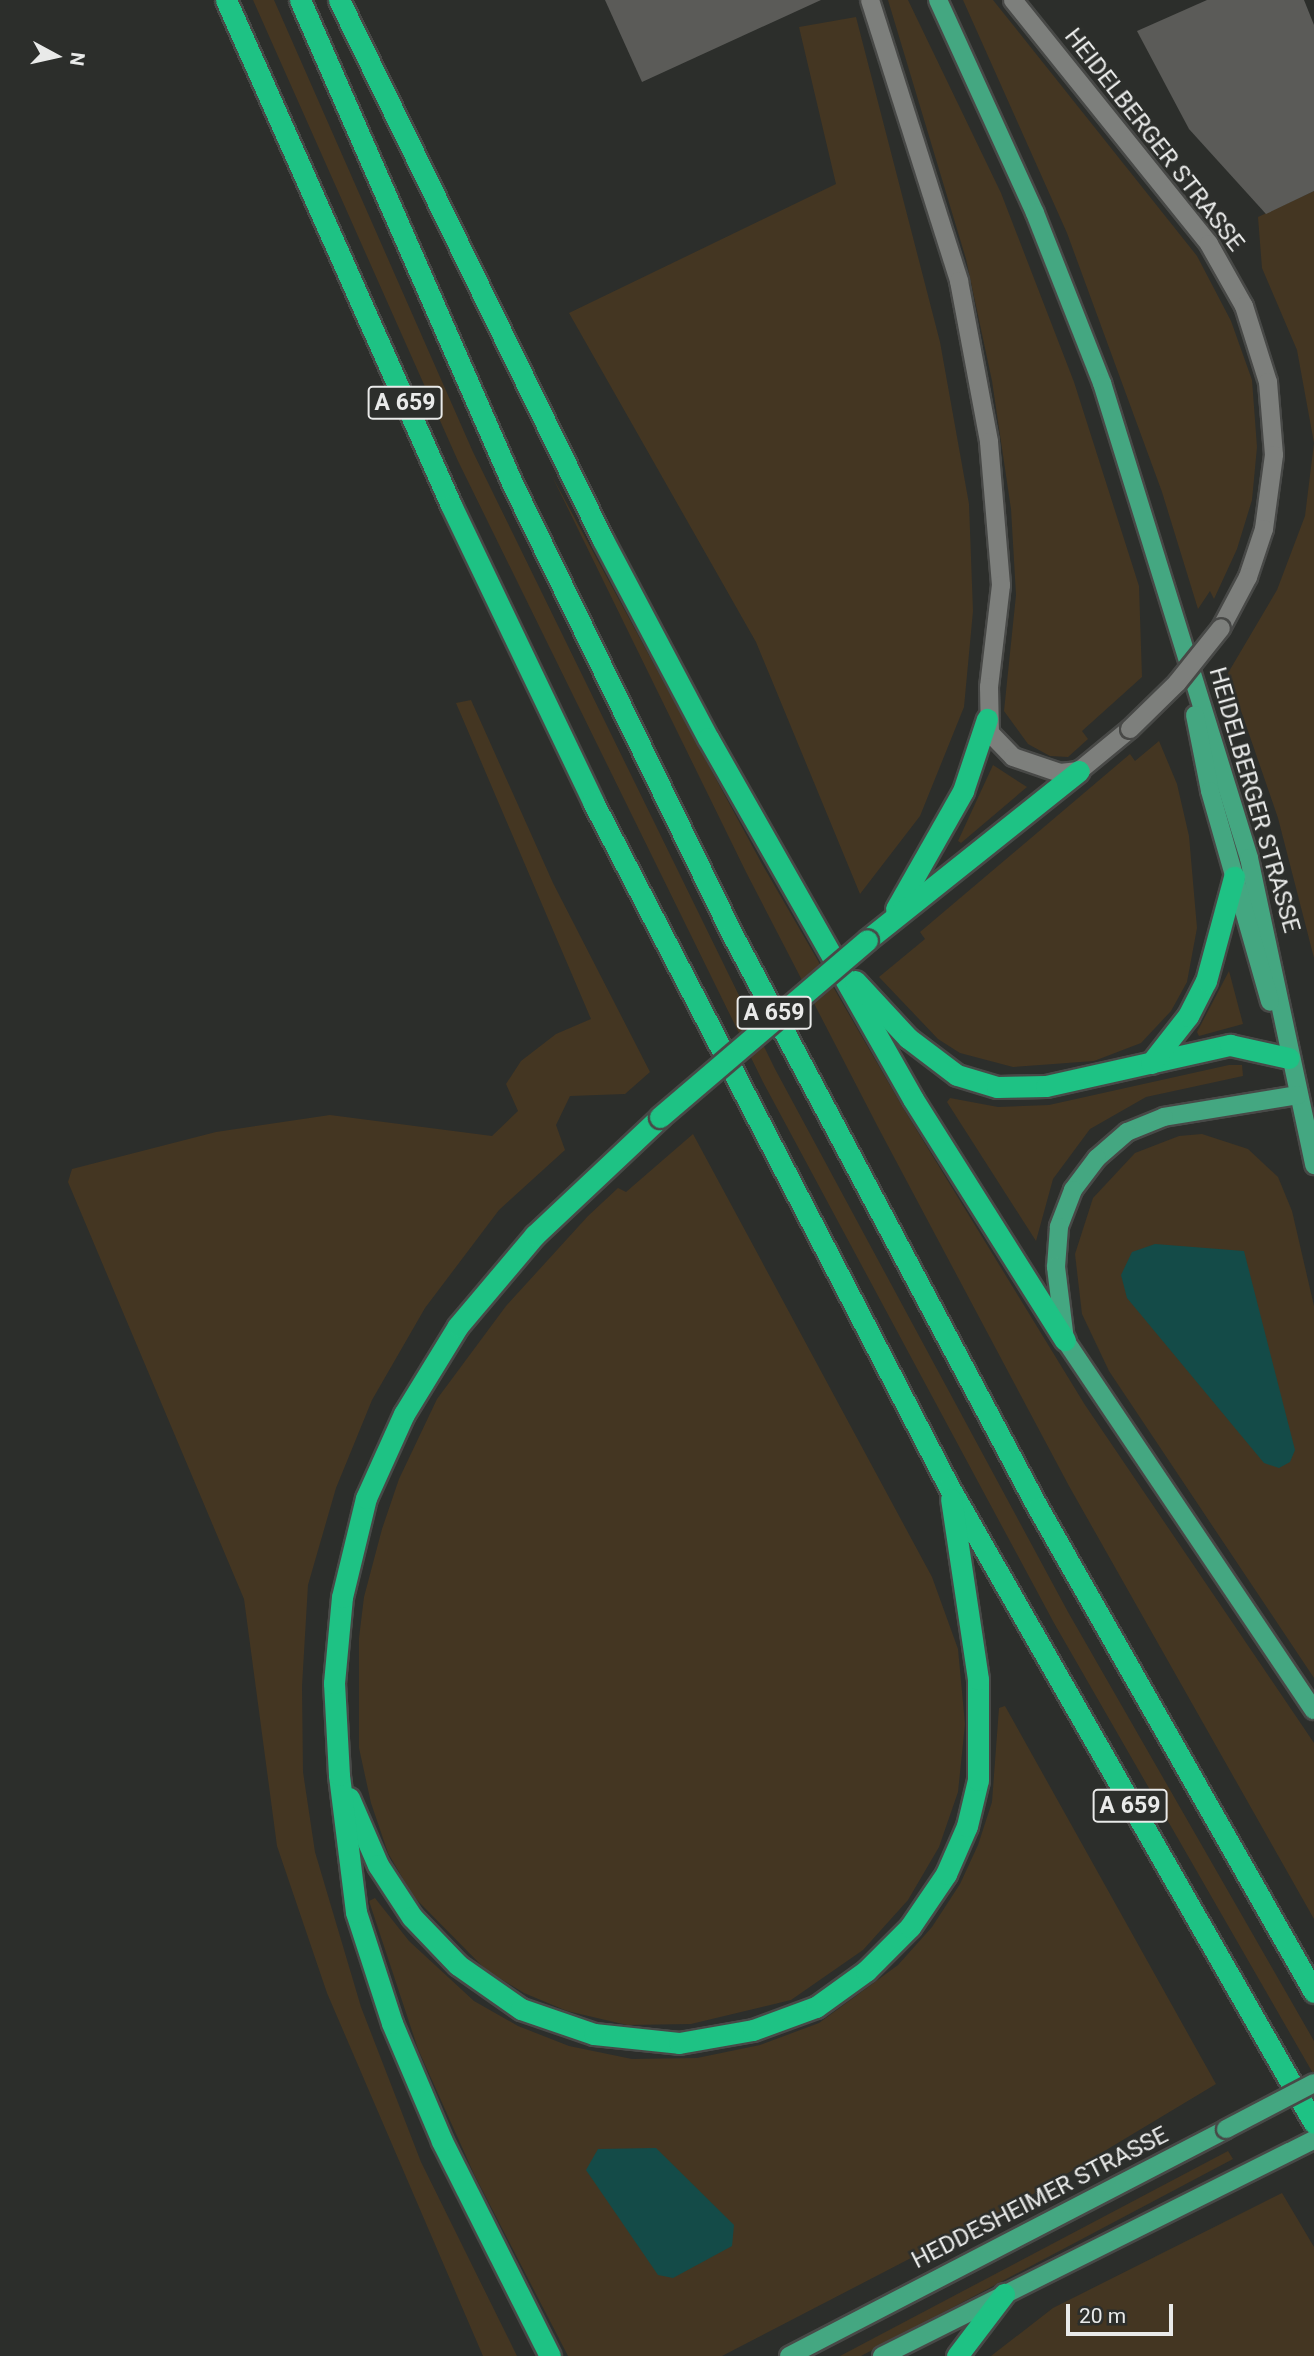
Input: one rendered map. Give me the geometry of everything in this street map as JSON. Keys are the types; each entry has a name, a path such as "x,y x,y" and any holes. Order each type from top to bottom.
{"highway":[{"name":"A 659","path":"226,0 451,505 593,802 949,1487 1314,2123"},
{"name":"A 659","path":"300,0 513,485 732,934 1038,1508 1314,1992"},
{"path":"339,0 603,540 830,954 913,1099 1065,1340"},
{"path":"889,921 963,791 987,719"},
{"path":"550,2356 442,2141 392,2023 356,1912 339,1775 334,1683 342,1597 366,1498 404,1414 458,1326 535,1235 660,1117 889,921 1079,771"},
{"path":"1151,1063 1188,1016 1206,981 1234,877"},
{"path":"830,954 908,1038 957,1075 997,1087 1046,1086 1230,1045 1289,1058"},
{"path":"339,1775 378,1865 412,1917 458,1965 522,2009 594,2034 679,2043 753,2030 816,2007 866,1971 910,1927 946,1874 970,1815 978,1780 978,1679 949,1487"},
{"path":"957,2356 1004,2294"}],"main road":[{"path":"933,0 945,18"},
{"path":"938,0 945,18"},
{"name":"HEIDELBERGER STRASSE","path":"945,18 1035,213 1102,383 1249,859 1267,933 1289,1058"},
{"name":"HEIDELBERGER STRASSE","path":"1170,598 1210,791 1289,1058 1314,1165"},
{"path":"1298,1095 1164,1116 1127,1132 1097,1158 1073,1190 1059,1227 1056,1267 1065,1340 1314,1710"},
{"name":"HEDDESHEIMER STRASSE","path":"789,2356 1314,2083"},
{"path":"882,2356 1314,2140"}],"street":[{"path":"870,0 959,281 989,442 1001,585 987,719 990,733 1013,757 1046,771 1079,771"},
{"name":"HEIDELBERGER STRASSE","path":"1013,0 1209,244 1244,306 1268,382 1274,455 1264,529 1236,601 1221,628 1177,683 1130,729 1079,771"}],"shaded area":[{"path":"253,0 274,0 473,452 775,1069 1068,1612 1314,2041 1314,2075 1054,1623 763,1082 458,461"},
{"path":"888,0 908,0 1001,193 1074,382 1139,586 1142,677 1082,731 1088,739 1068,757 1050,756 1028,744 1004,711 1016,595 1011,509 992,381 966,259"},
{"path":"963,0 993,0 1197,256 1231,321 1252,380 1257,447 1252,500 1237,549 1214,599 1210,591 1198,609 1162,492 1067,233"},
{"path":"856,17 940,342 969,504 973,611 964,707 920,816 860,894 756,642 569,313 836,184 799,27"},
{"path":"1314,191 1314,443 1297,350 1262,268 1258,217"},
{"path":"1314,443 1314,958 1278,818 1228,673 1277,590 1305,516"},
{"path":"552,476 762,864 902,1106 1085,1405 1314,1743 1314,1919 1069,1486 879,1129 746,872"},
{"path":"471,700 553,883 650,1072 625,1094 570,1096 556,1125 565,1150 499,1210 425,1308 372,1400 336,1488 308,1585 302,1686 303,1772 315,1852 361,2007 421,2162 517,2356 483,2356 327,1993 277,1846 244,1599 68,1182 72,1169 216,1132 330,1115 492,1136 518,1111 506,1084 521,1061 556,1034 591,1019 456,703"},
{"path":"1159,741 1177,784 1189,836 1197,928 1187,982 1171,1011 1141,1043 1094,1061 1013,1067 960,1053 938,1039 879,977 925,939 920,932 1130,754 1135,761"},
{"path":"993,765 1027,787 961,843 958,841"},
{"path":"1229,971 1243,1024 1199,1036 1197,1032"},
{"path":"1229,1065 1242,1065 1243,1076 1146,1097 1090,1129 1053,1179 1036,1241 947,1102 950,1098 998,1107 1049,1105"},
{"path":"693,1134 932,1577 958,1649 965,1724 958,1792 939,1847 908,1900 863,1950 791,2000 691,2024 627,2025 567,2011 524,1993 486,1970 413,1896 388,1853 371,1803 359,1748 359,1638 364,1597 382,1529 399,1479 437,1399 506,1306 588,1216 618,1188 626,1192"},
{"path":"1202,1134 1248,1149 1278,1177 1292,1211 1314,1306 1314,1678 1109,1371 1082,1314 1075,1254 1093,1198 1135,1153 1179,1136"},
{"path":"1005,1706 1216,2084 1023,2200 722,2356 568,2356 474,2174 418,2049 369,1901 375,1898 409,1941 474,2001 518,2026 569,2046 632,2059 697,2058 760,2045 819,2023 898,1965 932,1927 960,1884 978,1845 992,1802 999,1708"},
{"path":"1228,2151 1233,2159 861,2356 840,2356"},
{"path":"1282,2193 1314,2247 1314,2356 991,2356 1053,2308"}],"water":[{"path":"1155,1244 1244,1251 1295,1450 1290,1462 1279,1468 1264,1463 1127,1298 1121,1275 1132,1252"},
{"path":"656,2148 734,2225 732,2246 673,2278 658,2275 586,2170 598,2149"}],"building":[{"path":"605,0 821,0 642,82"},
{"path":"1207,0 1304,0 1314,25 1314,191 1266,214 1189,129 1137,31"}]}
